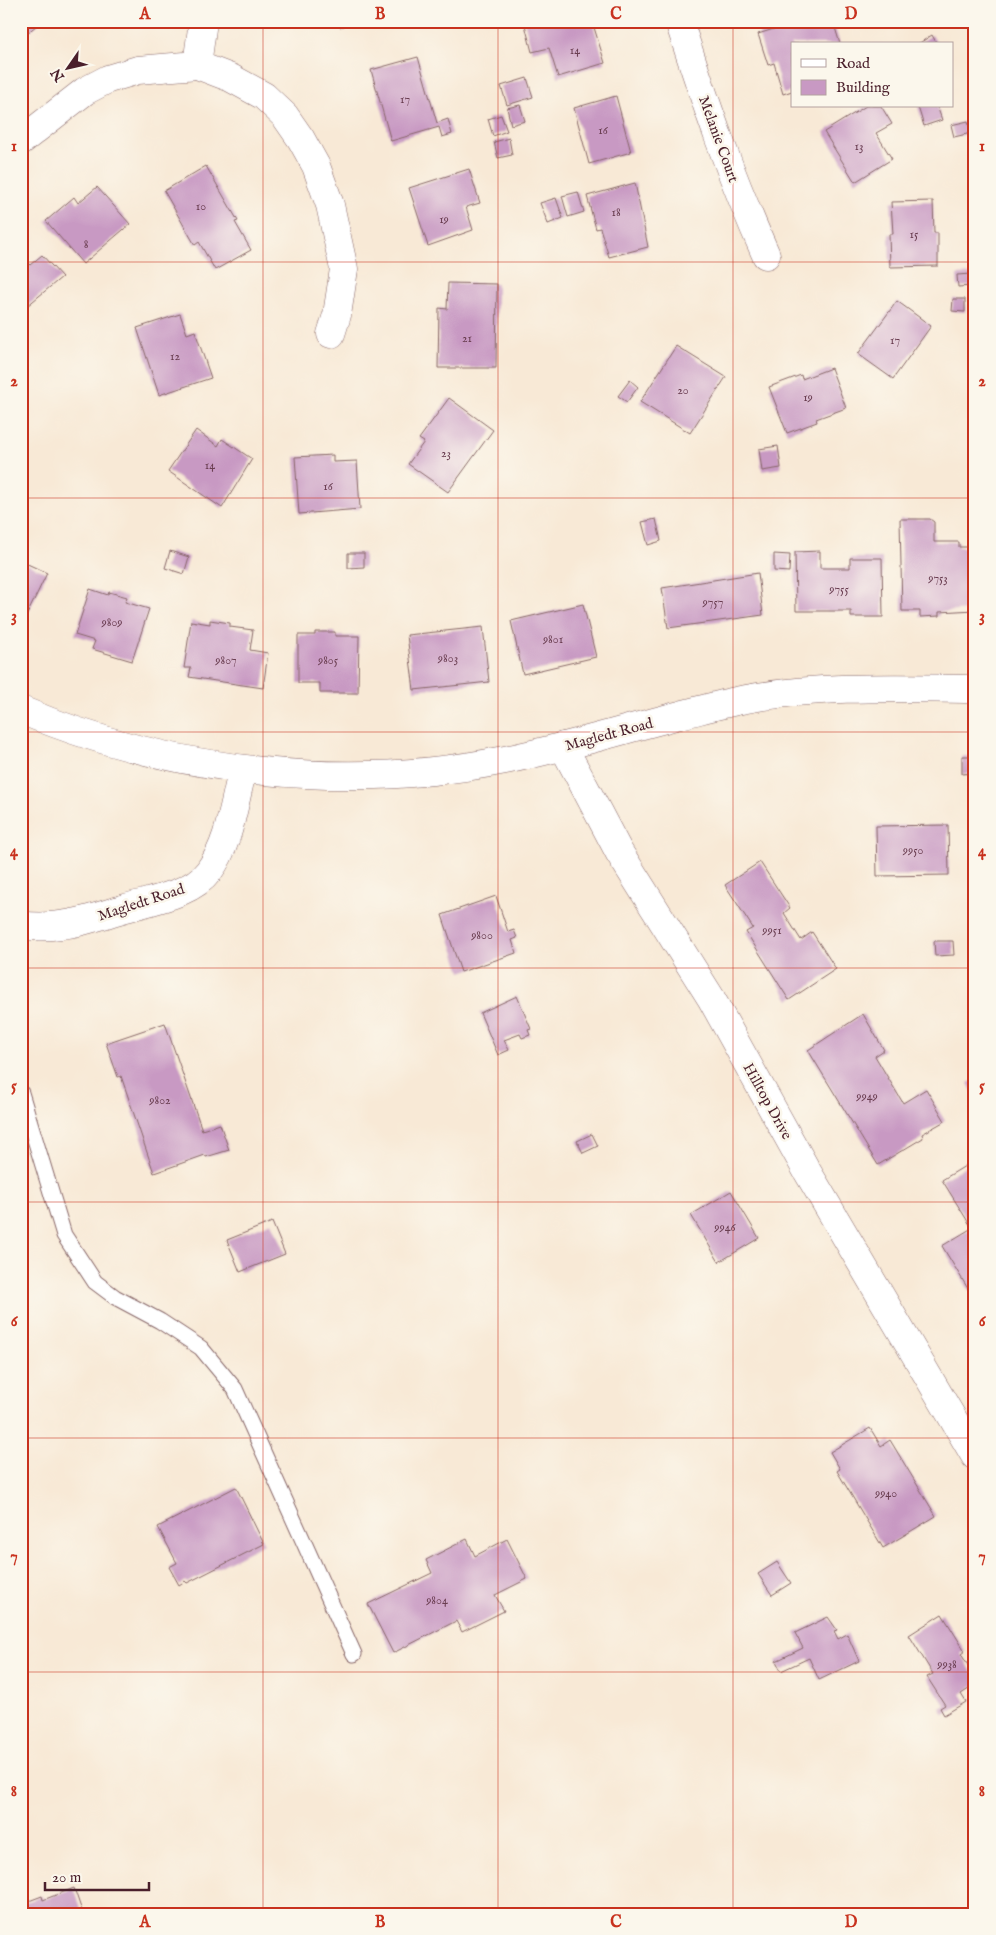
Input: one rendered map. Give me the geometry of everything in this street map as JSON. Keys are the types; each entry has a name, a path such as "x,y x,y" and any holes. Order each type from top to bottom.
{"street":[{"path":"197,65 203,21"},
{"name":"Melanie Court","path":"679,21 713,125 745,209 766,254"},
{"path":"21,140 85,91 108,79 138,70 197,65 231,78 264,96 285,116 301,139 316,166 330,205 344,270 337,315 331,334"},
{"name":"Magledt Road","path":"21,710 86,734 189,760 243,769 354,775 414,773 480,765 563,746 740,700 783,694 827,689 975,689"},
{"name":"Hilltop Drive","path":"563,746 619,852 711,998 807,1171 975,1456"},
{"name":"Magledt Road","path":"21,925 56,925 78,922 178,892 193,884 208,872 219,855 243,769"}],"lane":[{"path":"21,1093 64,1236 95,1282 115,1297 160,1321 201,1348 235,1389 354,1654"}],"building":[{"path":"21,21 42,21 21,38"},
{"path":"339,21 357,21 357,22 340,27"},
{"path":"524,21 592,21 605,63 558,77 549,48 532,52"},
{"path":"799,21 833,21 839,42 791,42 791,91 783,94 774,63 768,65 758,34"},
{"path":"932,35 936,42 921,42"},
{"path":"418,57 437,123 448,119 452,134 442,137 439,127 391,141 371,70"},
{"path":"527,78 533,97 507,105 501,86"},
{"path":"616,96 631,152 589,164 574,108"},
{"path":"520,105 525,121 511,125 507,108"},
{"path":"863,108 882,108 892,124 876,133 892,159 855,182 824,132"},
{"path":"918,108 938,108 942,120 924,126"},
{"path":"501,115 507,131 493,136 488,119"},
{"path":"968,121 971,133 954,137 951,125"},
{"path":"509,138 512,155 498,158 494,142"},
{"path":"206,166 238,221 235,222 251,250 215,270 199,242 195,245 164,191"},
{"path":"469,169 480,203 466,207 473,230 428,246 409,188"},
{"path":"635,183 648,247 609,257 600,228 596,229 587,196"},
{"path":"97,187 130,224 83,264 46,221 74,197 78,203"},
{"path":"578,192 584,212 568,217 562,196"},
{"path":"556,198 563,218 548,224 540,203"},
{"path":"933,201 934,233 938,233 938,266 890,267 889,234 893,234 891,202"},
{"path":"21,255 30,265 42,255 62,277 21,311"},
{"path":"971,274 972,286 958,287 957,275"},
{"path":"448,283 497,284 496,368 438,368 439,308 447,309"},
{"path":"953,299 965,299 965,312 952,311"},
{"path":"897,301 931,326 893,379 858,354"},
{"path":"180,314 187,334 195,331 211,378 159,395 137,328"},
{"path":"676,346 726,377 690,433 640,402"},
{"path":"831,368 846,408 816,419 817,422 787,433 769,387 801,375 802,379"},
{"path":"630,380 638,387 627,402 618,396"},
{"path":"449,398 493,430 448,492 408,464 424,442 419,439"},
{"path":"196,430 218,446 222,439 252,459 222,508 168,471"},
{"path":"778,446 781,468 762,471 759,449"},
{"path":"333,455 333,462 357,461 360,509 299,514 295,457"},
{"path":"656,519 661,541 648,545 642,522"},
{"path":"900,519 930,519 934,522 934,542 959,542 959,547 975,547 975,610 939,612 939,616 920,617 920,611 902,611"},
{"path":"170,551 189,557 184,574 165,568"},
{"path":"820,551 820,568 850,568 850,558 882,558 883,617 851,617 851,611 796,611 795,552"},
{"path":"348,553 364,553 364,567 348,568"},
{"path":"774,554 790,555 789,572 774,571"},
{"path":"21,561 47,573 23,623 21,622"},
{"path":"758,573 763,615 668,628 662,588"},
{"path":"90,589 108,595 109,592 127,597 125,602 149,609 132,661 92,649 95,641 75,635"},
{"path":"583,604 596,657 523,674 511,621"},
{"path":"210,620 230,623 230,627 253,630 250,650 268,653 263,688 189,677 191,668 184,668 191,621 210,624"},
{"path":"483,627 489,682 414,690 407,635"},
{"path":"315,632 335,632 335,636 359,636 358,693 320,693 320,683 298,683 298,635 315,635"},
{"path":"962,756 975,756 975,773 962,774"},
{"path":"948,825 949,875 877,876 876,826"},
{"path":"760,862 790,908 784,913 801,940 812,932 836,969 789,1000 746,932 753,928 725,885"},
{"path":"496,896 508,932 514,930 517,938 512,940 516,953 461,972 442,915"},
{"path":"934,941 953,941 954,955 935,956"},
{"path":"517,996 531,1029 528,1030 530,1035 522,1038 520,1034 504,1040 509,1050 498,1055 480,1013"},
{"path":"863,1014 884,1050 875,1056 903,1103 926,1089 945,1121 922,1134 923,1138 878,1165 808,1050"},
{"path":"165,1023 202,1130 220,1124 229,1150 206,1157 205,1155 154,1173 121,1076 118,1077 106,1043"},
{"path":"975,1080 975,1097 968,1083"},
{"path":"592,1134 598,1146 583,1153 577,1141"},
{"path":"975,1160 975,1200 971,1202 975,1208 975,1289 970,1292 942,1246 972,1228 942,1180"},
{"path":"731,1191 759,1238 719,1262 691,1215"},
{"path":"272,1222 285,1254 240,1272 227,1240"},
{"path":"870,1428 881,1446 890,1440 936,1516 883,1548 837,1471 840,1469 830,1452"},
{"path":"236,1487 264,1544 187,1583 185,1581 179,1585 169,1567 177,1563 158,1527"},
{"path":"467,1539 475,1556 507,1539 527,1579 495,1595 504,1611 462,1632 456,1621 393,1653 368,1604 432,1573 426,1560"},
{"path":"777,1562 791,1583 772,1595 758,1574"},
{"path":"942,1614 965,1651 961,1654 975,1677 975,1685 961,1694 966,1702 944,1715 940,1708 945,1705 927,1677 933,1674 909,1635"},
{"path":"828,1617 837,1630 834,1631 838,1639 847,1634 859,1661 819,1680 809,1658 781,1671 776,1661 803,1648 795,1633"},
{"path":"74,1888 83,1914 21,1914 21,1904 42,1896 43,1900"}]}
